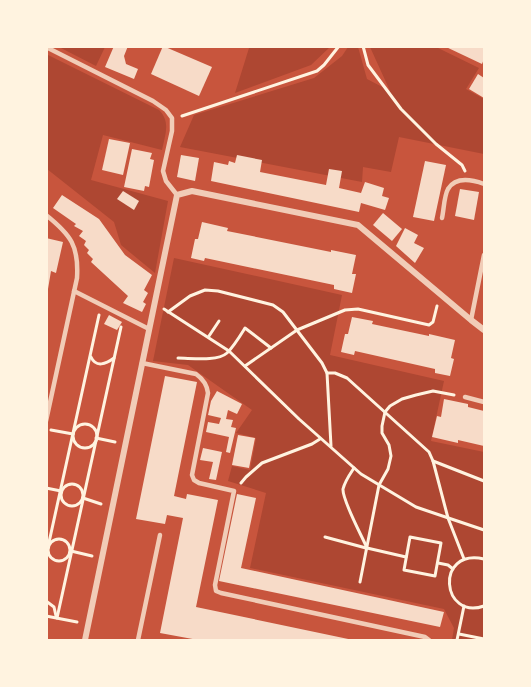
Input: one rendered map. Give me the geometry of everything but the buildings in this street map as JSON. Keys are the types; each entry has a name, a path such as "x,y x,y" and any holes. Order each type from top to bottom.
{"street":[{"path":"85,640 177,195 192,191 358,225 484,330"}],"lane":[{"path":"46,47 153,101 166,110 172,118 172,131 163,171 166,181 177,195"},
{"path":"442,218 447,189 454,182 470,180 484,184"},
{"path":"46,215 67,233 75,246 78,263 77,278 46,421"},
{"path":"471,320 484,255"},
{"path":"74,291 149,329"},
{"path":"142,363 196,374 207,385 208,393 192,475 199,483 234,491 215,585 216,591 221,594 429,640"},
{"path":"465,397 484,402"},
{"path":"138,640 160,535"}],"path":[{"path":"196,112 317,71 339,46"},
{"path":"363,46 371,70 401,109 436,144 462,165 470,180"},
{"path":"168,312 190,296 205,290 218,291 273,305 283,312 327,373 331,447"},
{"path":"245,366 297,330 345,310 358,309 429,325 434,322 440,293"},
{"path":"46,556 101,304"},
{"path":"154,304 209,336 229,351 299,419 361,474 416,507 484,530"},
{"path":"57,618 124,316"},
{"path":"209,336 219,321"},
{"path":"174,357 216,358 224,355 245,328 271,348"},
{"path":"91,352 92,359 100,365 114,358"},
{"path":"327,373 335,373 347,378 429,452 448,518 464,559"},
{"path":"360,582 379,485 388,469 391,456 381,426 385,412 402,399 433,391 465,397"},
{"path":"87,425 93,428 96,438 92,445 85,448 77,445 73,434 79,426 87,425"},
{"path":"46,429 73,434"},
{"path":"96,438 125,445"},
{"path":"234,491 262,463 321,439"},
{"path":"433,461 484,481"},
{"path":"354,468 343,492 367,548"},
{"path":"73,483 80,487 82,498 75,505 68,505 62,502 60,495 65,485 73,483"},
{"path":"46,488 61,491"},
{"path":"82,498 113,507"},
{"path":"324,537 406,557"},
{"path":"410,537 441,543 437,563 435,576 404,570 410,537"},
{"path":"60,538 69,544 71,551 67,558 56,561 47,549 53,540 60,538"},
{"path":"71,551 102,558"},
{"path":"484,559 476,557 459,562 453,569 449,586 457,601 464,606 472,608 484,606"},
{"path":"437,563 448,565 453,569"},
{"path":"46,601 54,607 57,618"},
{"path":"457,640 464,606"},
{"path":"46,616 89,624"},
{"path":"459,634 484,639"}],"shaded area":[{"path":"330,46 311,65 235,93 249,48 247,47"},
{"path":"59,47 105,47 96,66"},
{"path":"348,47 358,47 367,79 390,91 370,47 436,47 479,68 466,89 484,99 484,154 399,137 391,172 363,167 362,182 180,147 194,115 314,78 342,56"},
{"path":"48,55 159,110 165,119 166,129 162,150 103,135 91,180 168,201 155,273 121,245 114,222 47,169"},
{"path":"174,258 342,295 330,355 444,381 431,441 484,452 484,640 452,640 454,628 444,609 250,568 266,493 228,481 232,466 250,470 256,438 236,433 252,410 188,365 153,361"}]}
